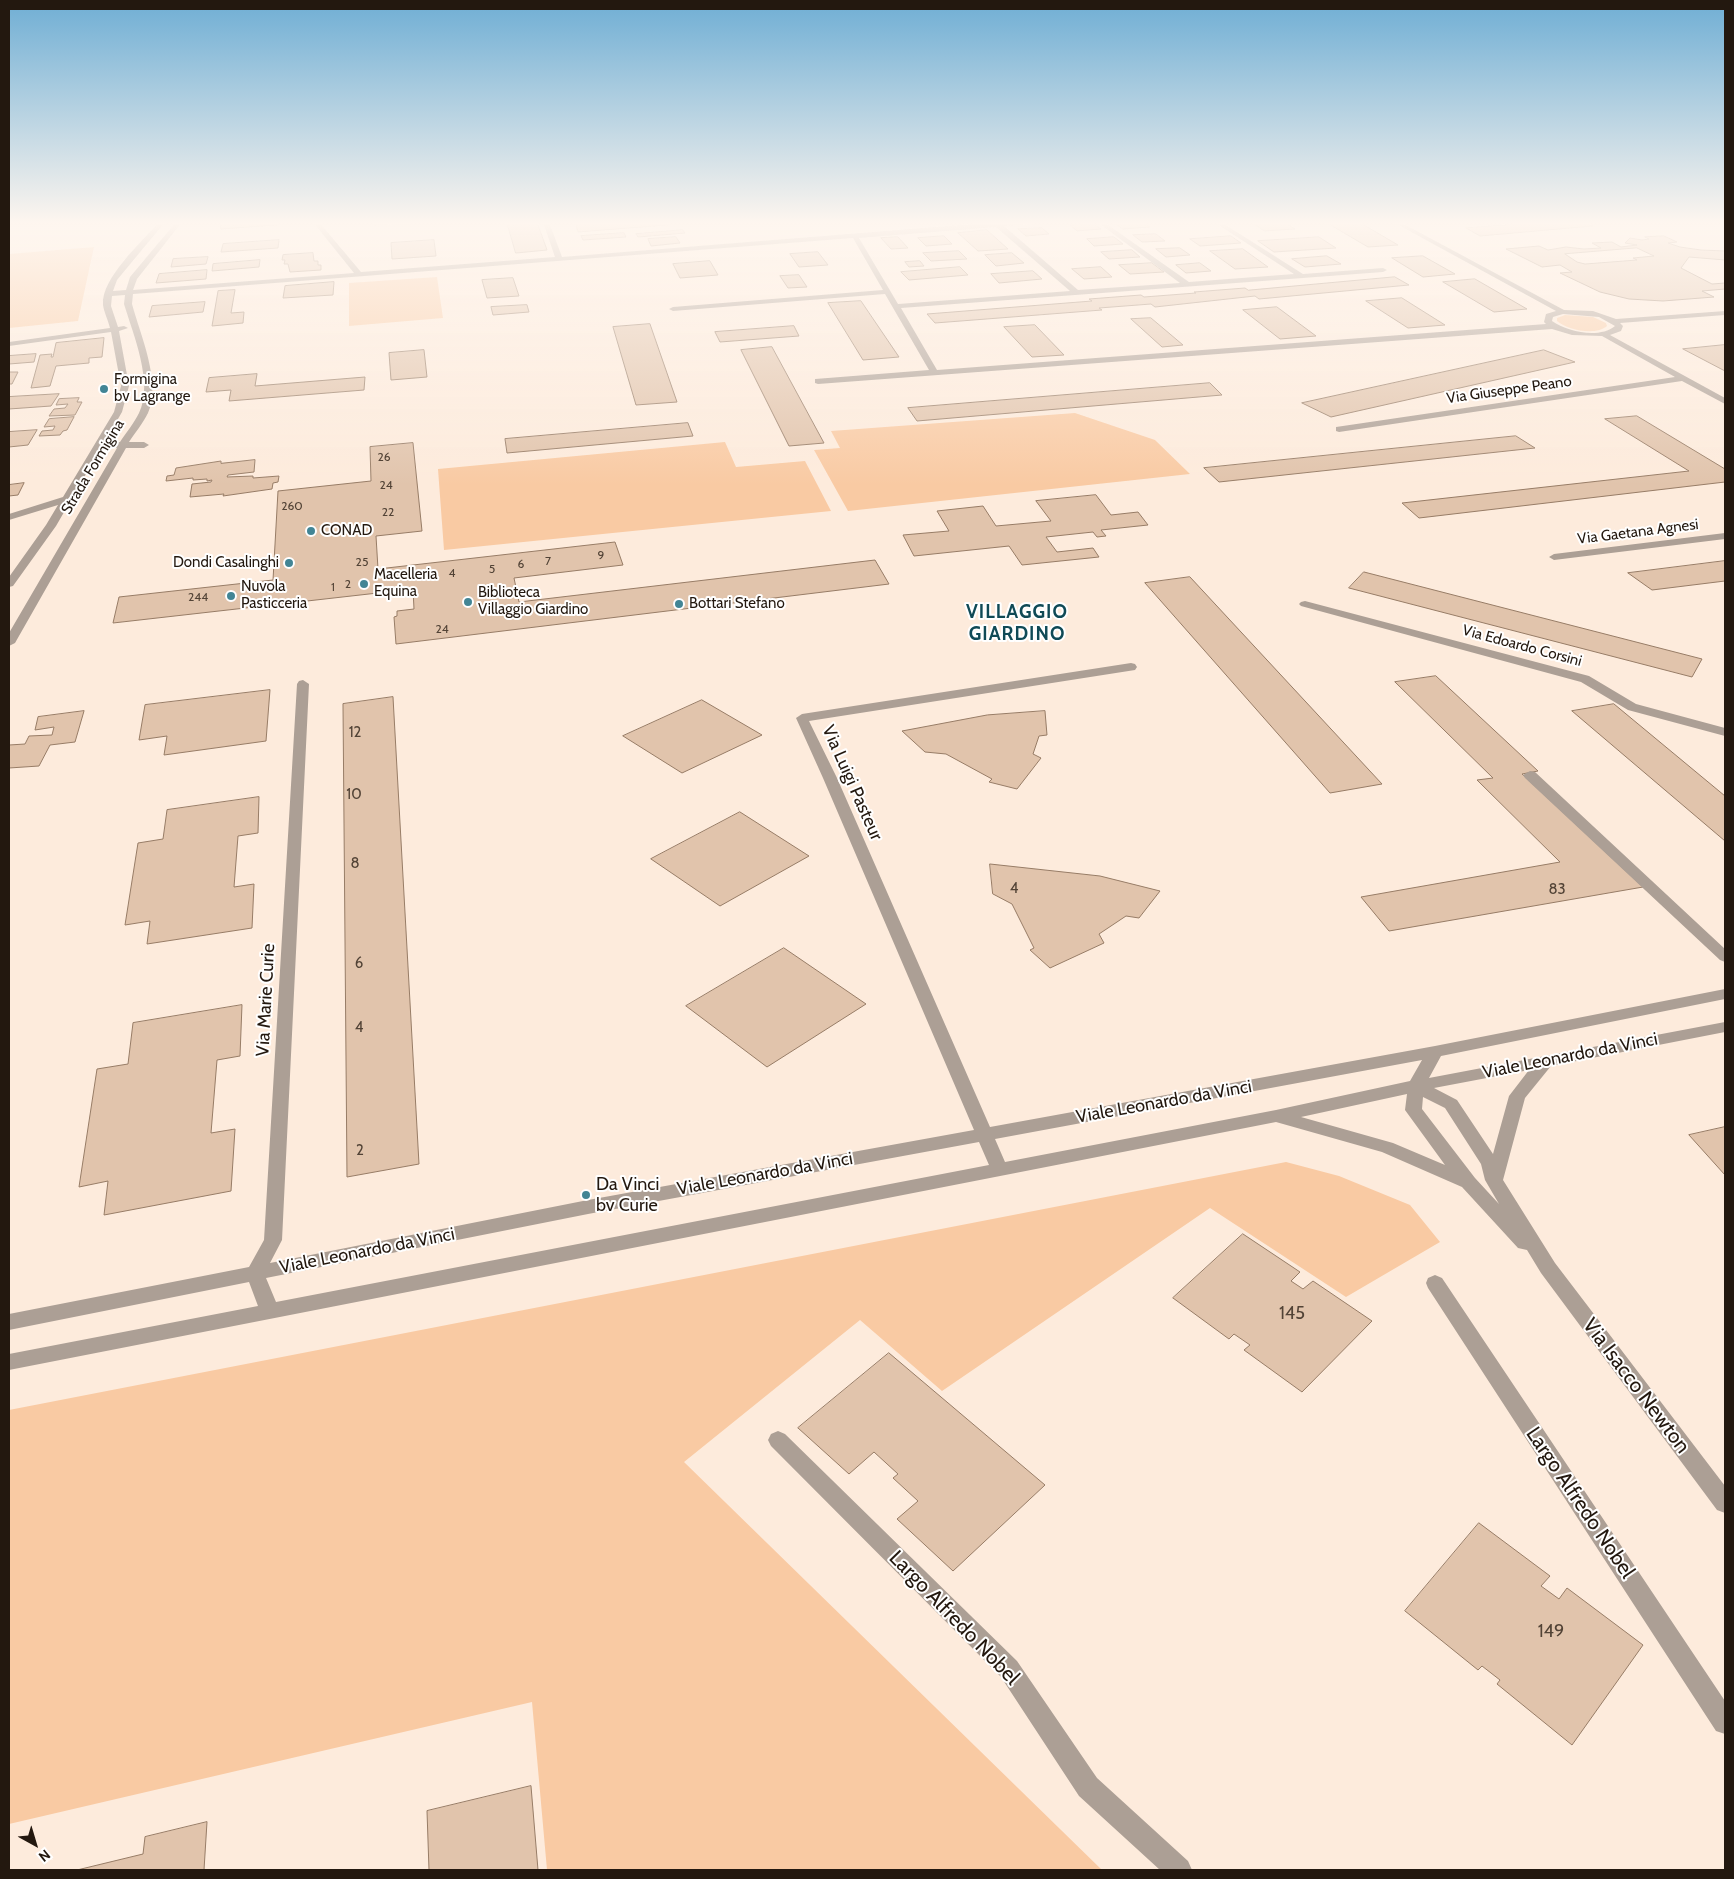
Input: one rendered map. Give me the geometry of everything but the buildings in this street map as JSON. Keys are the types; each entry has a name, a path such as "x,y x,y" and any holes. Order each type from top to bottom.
{"street":[{"name":"Strada Formigina","path":"9,584 51,526 118,412 125,386 108,310"},
{"name":"Strada Formigina","path":"9,643 144,412 149,392 147,372 130,310"},
{"path":"898,310 936,373"},
{"path":"1559,310 1563,312"},
{"path":"1616,321 1620,326 1618,329 1603,334 1574,332 1554,326 1548,322 1548,318 1551,315 1563,312 1592,314 1616,321 1725,313"},
{"path":"1713,314 1725,320"},
{"path":"818,381 1554,326"},
{"path":"9,344 135,327"},
{"path":"1603,334 1725,401"},
{"name":"Via Giuseppe Peano","path":"1339,429 1683,378"},
{"path":"100,445 144,446"},
{"path":"9,517 67,499"},
{"name":"Via Gaetana Agnesi","path":"1554,557 1725,536"},
{"name":"Via Edoardo Corsini","path":"1305,604 1585,679 1632,707 1725,732"},
{"name":"Via Luigi Pasteur","path":"999,1169 830,778 802,718 1131,667"},
{"name":"Via Marie Curie","path":"255,1273 273,1240 302,684"},
{"path":"1530,775 1725,957"},
{"name":"Viale Leonardo da Vinci","path":"9,1322 588,1207 1435,1052 1725,994"},
{"name":"Viale Leonardo da Vinci","path":"9,1362 268,1310 1276,1116 1547,1060 1725,1027"},
{"path":"1416,1086 1435,1052"},
{"path":"1494,1180 1517,1096 1547,1060"},
{"name":"Via Isacco Newton","path":"1548,1268 1469,1183 1413,1110 1416,1086 1451,1104 1490,1164 1494,1180 1548,1268 1725,1504"},
{"name":"Via Isacco Newton","path":"1276,1116 1387,1146 1469,1183"},
{"path":"255,1273 268,1310"},
{"name":"Largo Alfredo Nobel","path":"1435,1283 1725,1722"},
{"name":"Largo Alfredo Nobel","path":"778,1440 1009,1669 1088,1787 1179,1870"}],"shaded area":[{"path":"9,310 80,310 78,321 9,328"},
{"path":"349,310 442,310 443,318 349,326"},
{"path":"1565,315 1593,317 1606,323 1607,326 1596,331 1574,329 1557,321 1557,318"},
{"path":"1075,413 1155,440 1190,474 848,511 814,450 840,448 831,431"},
{"path":"725,442 736,467 805,461 831,511 444,550 438,469"},
{"path":"1286,1162 1339,1176 1410,1205 1440,1242 1346,1297 1210,1208 942,1391 860,1320 684,1462 1102,1870 547,1870 532,1702 9,1824 9,1410"}],"place":[{"name":"Formigina bv Lagrange","path":"104,389"},
{"name":"CONAD","path":"311,531"},
{"name":"Dondi Casalinghi","path":"289,563"},
{"name":"Macelleria Equina","path":"364,584"},
{"name":"Nuvola Pasticceria","path":"231,596"},
{"name":"Biblioteca Villaggio Giardino","path":"468,602"},
{"name":"Bottari Stefano","path":"679,604"},
{"name":"Da Vinci bv Curie","path":"586,1195"}],"district":[{"name":"VILLAGGIO GIARDINO","path":"1017,623"}]}
